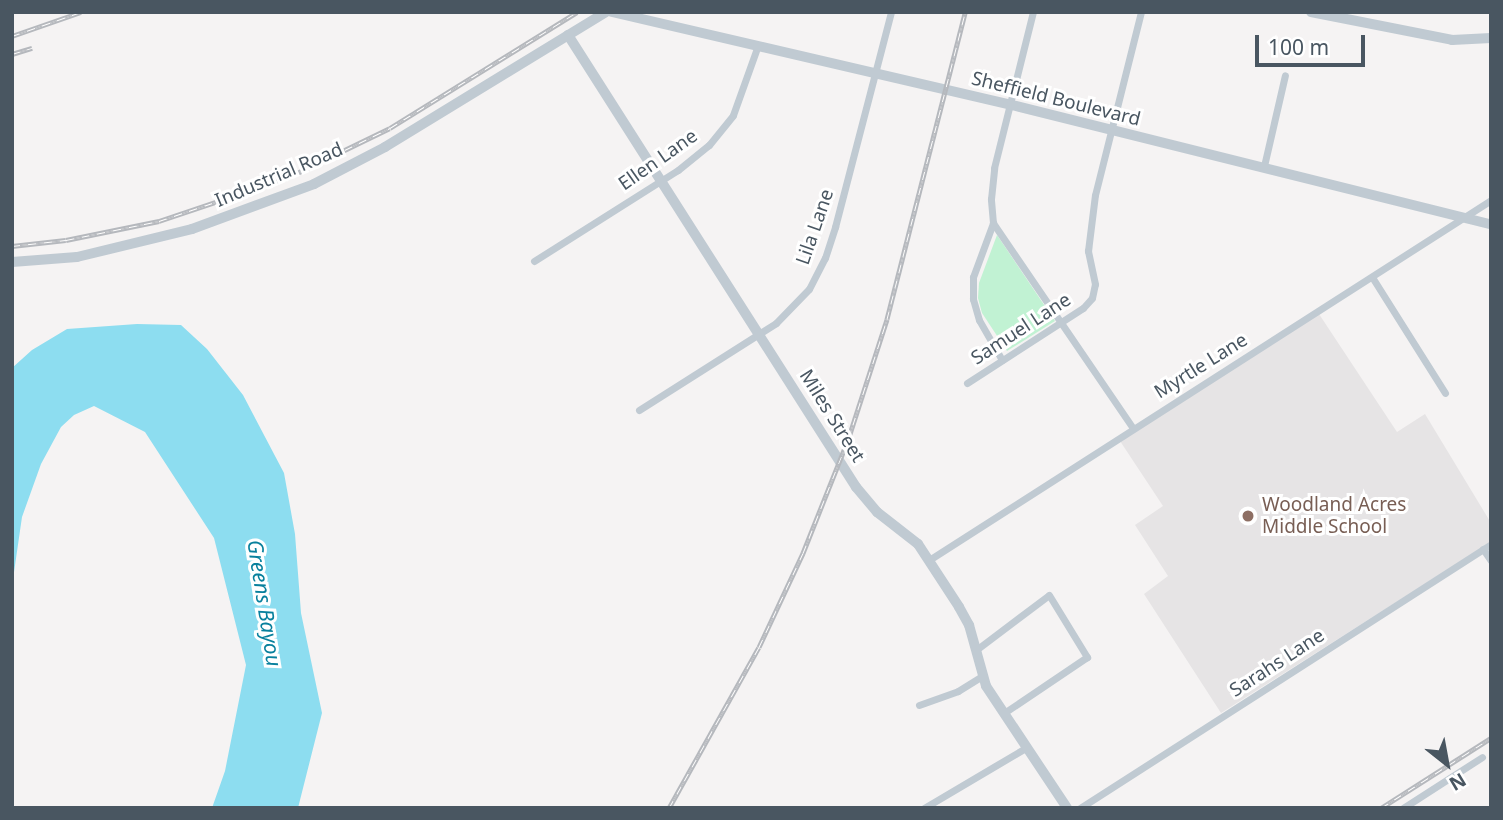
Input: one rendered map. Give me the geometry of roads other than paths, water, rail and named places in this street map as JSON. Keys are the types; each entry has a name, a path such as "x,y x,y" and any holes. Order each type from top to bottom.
{"street":[{"name":"Industrial Road","path":"12,262 77,257 192,229 314,184 385,147 606,12"},
{"name":"Sheffield Boulevard","path":"612,12 757,48 875,72 1012,105 1111,132 1264,166 1491,224"},
{"name":"Lila Lane","path":"639,411 760,334 792,308 809,289 825,258 891,12"},
{"path":"1002,360 979,320 972,299 973,278 993,223 991,199 994,168 1012,105 1032,12"},
{"name":"Samuel Lane","path":"967,383 1083,309 1094,291 1090,232 1111,132 1141,12"},
{"path":"1311,12 1452,40 1491,38"},
{"name":"Miles Street","path":"568,35 864,497 911,537 929,560 969,625 982,676 1067,808"},
{"name":"Ellen Lane","path":"534,261 660,180 709,145 733,115 757,48"},
{"path":"1264,166 1285,75"},
{"name":"Myrtle Lane","path":"929,560 1491,200"},
{"path":"993,223 1133,428"},
{"path":"1372,277 1445,393"},
{"name":"Sarahs Lane","path":"1080,808 1491,544"},
{"path":"1483,549 1491,561"},
{"path":"975,650 1049,595 1087,657 1004,713"},
{"path":"919,705 958,691 982,676"},
{"path":"924,808 1027,747"},
{"path":"1403,808 1482,757"}],"water":[{"name":"Greens Bayou","path":"137,324 181,325 207,349 243,395 284,473 295,534 301,613 322,713 298,808 212,808 225,771 246,665 214,538 145,432 94,406 74,415 61,427 41,464 22,517 12,586 12,368 32,350 67,329"}],"railway":[{"path":"12,36 81,12"},
{"path":"12,246 66,240 159,221 287,178 390,128 577,12"},
{"path":"669,808 759,647 803,553 848,440 887,319 965,12"},
{"path":"12,54 32,48"},
{"path":"1381,808 1491,738"}],"place":[{"name":"Woodland Acres Middle School","path":"1248,516"}]}
